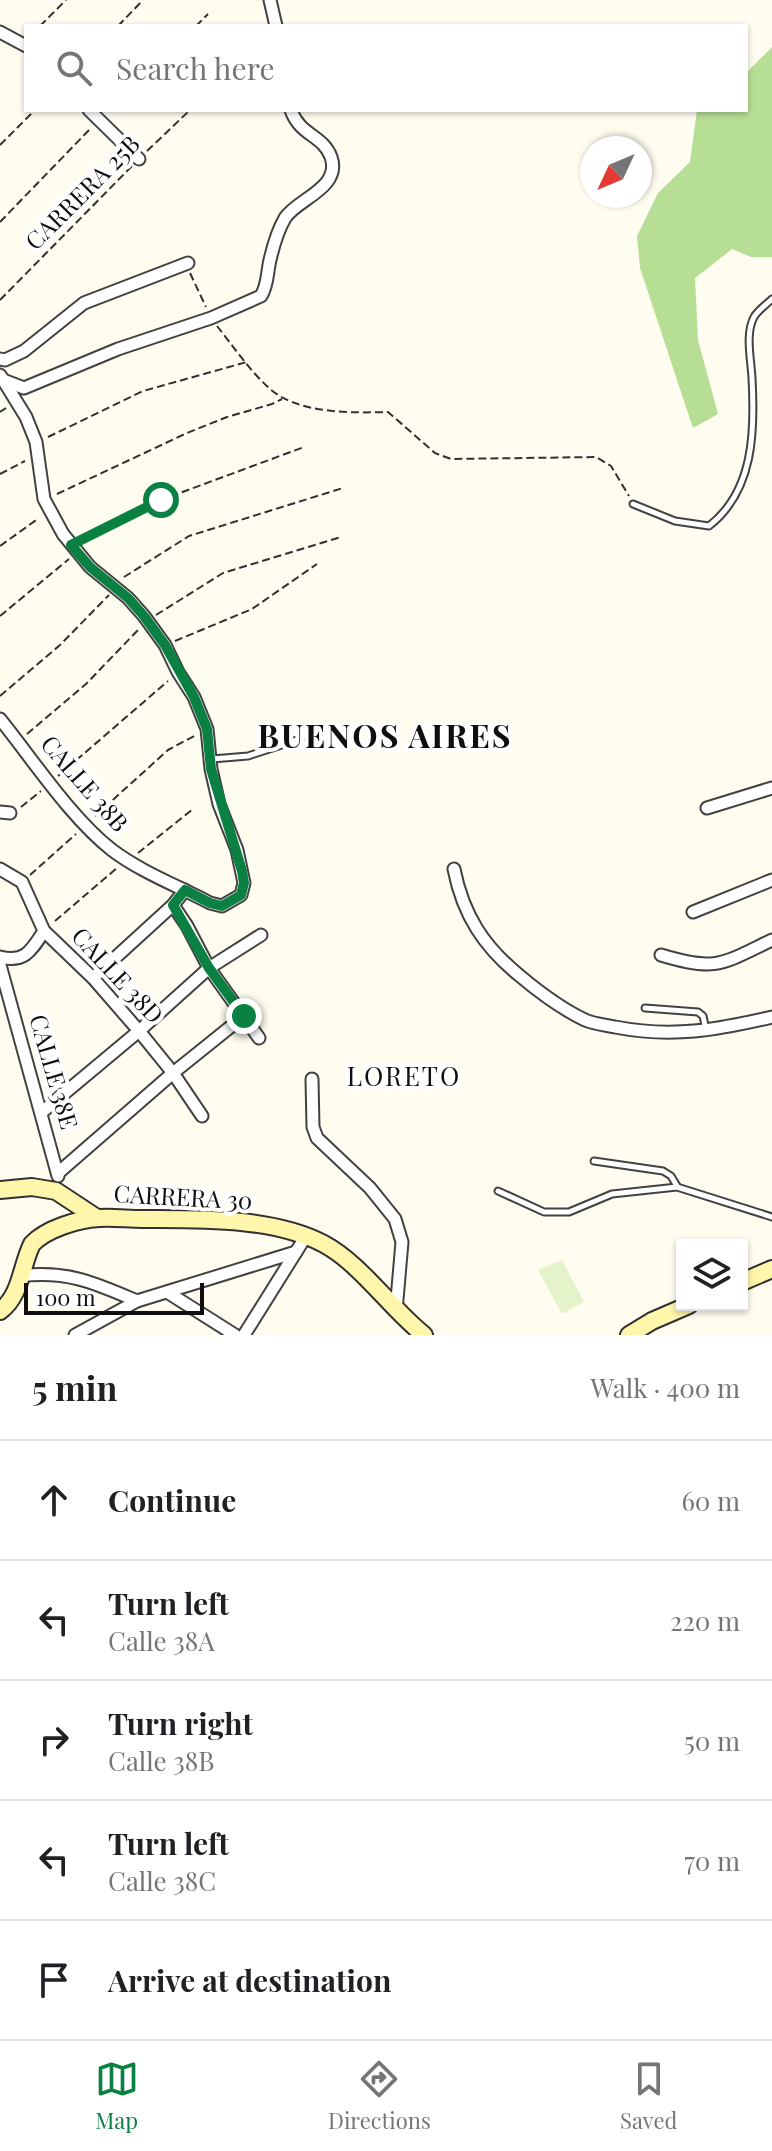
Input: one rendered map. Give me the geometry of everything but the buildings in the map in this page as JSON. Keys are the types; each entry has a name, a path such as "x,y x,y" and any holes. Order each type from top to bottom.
{"street":[{"path":"270,0 276,24"},
{"path":"0,32 24,45"},
{"path":"91,112 139,159"},
{"path":"1,377 24,388 118,349 211,318 261,296 270,258 286,216 322,188 331,169 331,157 319,140 301,129 292,112"},
{"path":"0,359 5,360 24,351 84,303 188,263"},
{"path":"1,377 26,417 47,505 74,549 128,598 165,645 194,697 207,729 210,759"},
{"name":"CALLE 38B","path":"0,719 50,783 114,851 210,903 222,906 241,895 244,883 237,850 219,804 210,759"},
{"path":"707,808 772,788"},
{"path":"0,869 22,882"},
{"path":"454,869 457,886 477,933 485,943 530,984 588,1021 656,1033 706,1031 772,1017"},
{"path":"693,912 772,880"},
{"name":"CALLE 38D","path":"22,882 44,931 93,978 139,1031 202,1116"},
{"path":"93,978 173,905 185,890"},
{"path":"173,905 209,968 259,1038"},
{"path":"0,957 13,960 24,957 44,931"},
{"path":"42,1112 209,968 261,935"},
{"path":"661,955 703,966 727,962 772,940"},
{"name":"CALLE 38E","path":"0,965 58,1173 60,1194"},
{"path":"58,1173 244,1016"},
{"path":"312,1079 313,1127 317,1138 370,1188 395,1219 402,1242 396,1311"},
{"path":"0,1190 32,1187 60,1194 97,1218"},
{"path":"59,1228 67,1217 60,1194"},
{"name":"CARRERA 30","path":"0,1311 8,1305 27,1273 32,1244 59,1228 97,1218 205,1219 274,1227 326,1245 364,1276 396,1311 424,1335"},
{"path":"244,1335 306,1236"},
{"path":"75,1335 137,1301 296,1252"},
{"path":"748,1279 772,1269"},
{"path":"27,1273 81,1277 137,1301"},
{"path":"167,1292 235,1335"},
{"path":"632,1334 677,1311"}],"lane":[{"path":"633,504 675,521 709,526 734,501 753,436 749,347 754,317 772,299"},
{"path":"210,759 248,756 300,739"},
{"path":"645,1008 698,1012 703,1016 706,1031"},
{"path":"594,1161 663,1171 671,1176 677,1187"},
{"path":"498,1191 544,1212 569,1212 612,1194 677,1187 772,1217"}],"path":[{"path":"42,24 66,0"},
{"path":"120,24 143,0"},
{"path":"198,24 208,14"},
{"path":"0,145 33,112"},
{"name":"CARRERA 25B","path":"0,300 188,112"},
{"path":"0,222 98,120"},
{"path":"188,263 191,279 211,318 268,387 283,399 342,414 388,412 435,453 451,459 596,457 611,466 633,504"},
{"path":"0,474 36,449 143,391 247,362"},
{"path":"0,546 47,505 187,433 283,399"},
{"path":"0,616 74,549 161,500 304,447"},
{"path":"0,696 60,645 113,587 189,536 343,488"},
{"path":"18,742 86,684 148,621 223,573 341,537"},
{"path":"165,645 252,609 317,564"},
{"path":"5,813 18,810 178,672"},
{"path":"22,882 168,750 207,729"}],"green space":[{"path":"772,47 772,257 751,257 732,249 695,278 698,340 718,414 693,428 640,268 637,236 658,193 690,162 697,112 748,112 748,71"},
{"path":"562,1260 584,1302 562,1314 538,1270"}],"district":[{"name":"BUENOS AIRES","path":"385,737"},
{"name":"LORETO","path":"404,1077"}],"route":[{"path":"161,500 71,545 90,567 128,598 144,616 165,645 194,697 207,729 219,804 237,850 244,883 241,895 222,906 185,890 173,905 209,968 244,1016"}]}
